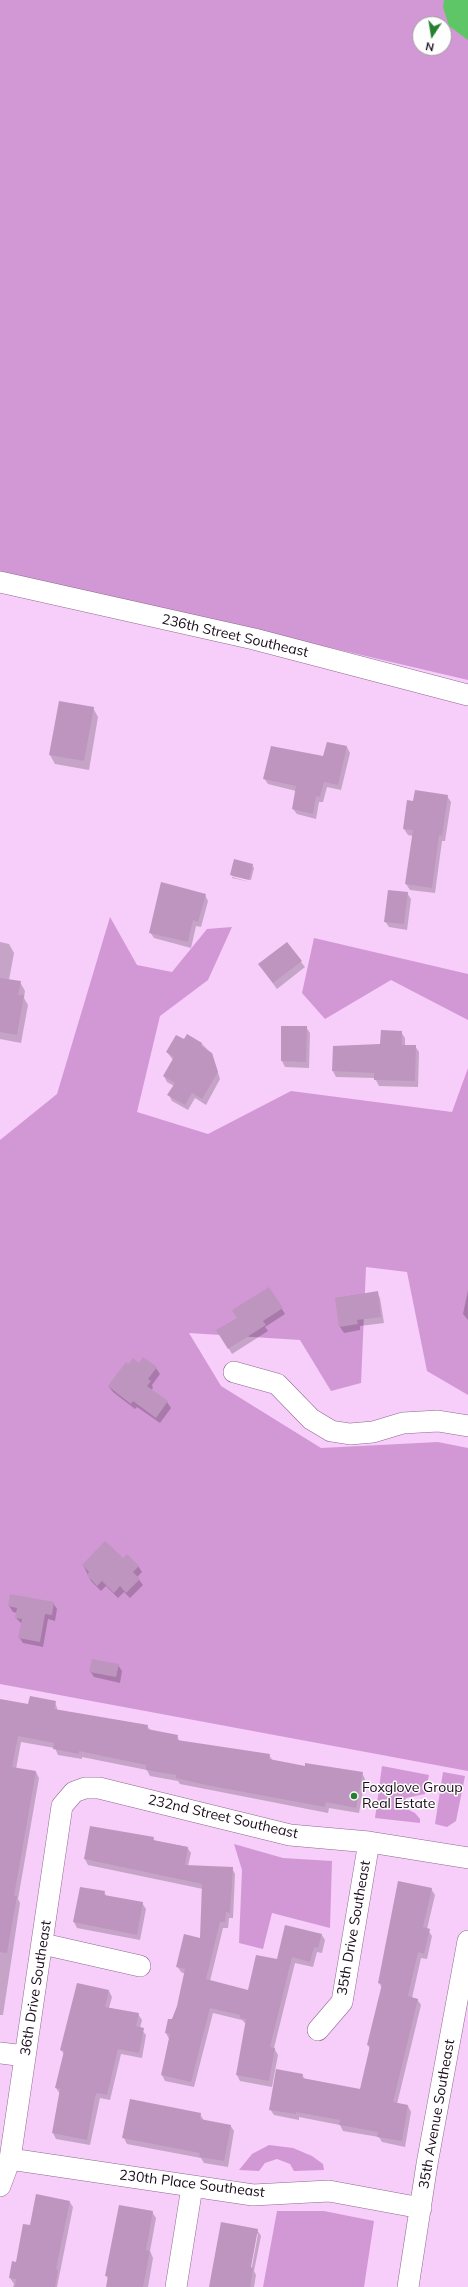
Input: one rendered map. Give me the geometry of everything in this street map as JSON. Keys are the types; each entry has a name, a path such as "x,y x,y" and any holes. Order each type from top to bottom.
{"street":[{"name":"236th Street Southeast","path":"0,582 254,639 468,695"},
{"path":"234,1372 277,1384 311,1419 331,1431 350,1434 373,1432 403,1424 438,1420 468,1426"},
{"name":"232nd Street Southeast","path":"74,1792 85,1788 99,1788 290,1835 369,1842 468,1858"},
{"name":"36th Drive Southeast","path":"0,2186 10,2159 62,1806 74,1792"},
{"name":"35th Drive Southeast","path":"318,2030 342,2002 369,1842"},
{"name":"35th Avenue Southeast","path":"408,2287 427,2164 468,1941"},
{"path":"42,1944 140,1966"},
{"path":"0,2053 25,2056"},
{"name":"230th Place Southeast","path":"10,2159 253,2195 329,2191 421,2208"},
{"path":"176,2287 192,2187"}],"shaded area":[{"path":"0,0 468,0 468,680 255,630 0,582"},
{"path":"444,0 468,0 468,40 452,28 452,16 446,16 443,7"},
{"path":"110,917 137,965 172,972 207,929 232,927 208,980 160,1016 137,1112 208,1134 291,1091 452,1112 468,1068 468,1395 427,1371 407,1272 366,1267 361,1383 331,1391 300,1340 189,1333 221,1386 321,1448 438,1442 468,1448 468,1771 0,1684 0,1140 57,1094"},
{"path":"314,938 468,974 468,1020 391,980 325,1019 302,993"},
{"path":"382,1766 429,1775 425,1794 406,1798 405,1808 415,1813 420,1819 420,1823 375,1818"},
{"path":"443,1772 465,1776 456,1821 447,1827 435,1824"},
{"path":"234,1844 283,1858 332,1861 330,1928 272,1913 263,1949 239,1943 242,1870"},
{"path":"269,2145 293,2148 312,2156 323,2164 324,2170 294,2171 290,2164 277,2159 265,2163 259,2171 239,2170 252,2154"},
{"path":"277,2211 324,2211 374,2221 364,2287 263,2287"}],"building":[{"path":"59,701 94,707 84,761 49,755"},
{"path":"327,742 347,746 338,785 324,782 320,797 316,796 313,814 292,809 296,786 263,779 271,746 323,756"},
{"path":"415,790 448,795 442,836 439,835 432,888 405,884 413,830 403,829 407,800 413,801"},
{"path":"234,859 253,864 249,880 230,875"},
{"path":"161,882 206,894 198,922 193,920 188,942 149,933"},
{"path":"388,890 408,892 404,924 384,922"},
{"path":"287,942 302,961 273,983 258,964"},
{"path":"0,978 21,981 18,995 24,995 17,1035 0,1032"},
{"path":"281,1026 307,1026 306,1062 281,1061"},
{"path":"381,1030 402,1031 402,1045 416,1045 415,1081 374,1080 374,1073 332,1071 333,1046 380,1044"},
{"path":"187,1034 202,1043 201,1046 212,1053 218,1072 202,1099 192,1093 185,1105 167,1095 175,1083 163,1076 174,1057 166,1052 176,1035 184,1039"},
{"path":"269,1287 283,1308 263,1321 266,1325 228,1349 216,1330 237,1318 232,1310"},
{"path":"378,1291 381,1317 357,1320 358,1324 339,1327 335,1298"},
{"path":"143,1357 157,1367 148,1379 151,1381 147,1386 168,1401 156,1418 133,1401 131,1404 108,1386 126,1362 129,1364 133,1358 139,1363"},
{"path":"105,1541 123,1558 127,1554 139,1566 133,1572 140,1579 126,1593 120,1586 114,1593 102,1581 97,1586 87,1575 89,1572 82,1565"},
{"path":"10,1594 54,1602 52,1615 45,1614 40,1642 18,1638 22,1619 15,1618 17,1608 8,1606"},
{"path":"92,1659 119,1664 116,1677 89,1672"},
{"path":"30,1696 56,1701 54,1709 148,1725 147,1729 178,1735 177,1740 270,1754 269,1759 305,1766 305,1763 363,1772 356,1808 326,1802 325,1807 206,1785 176,1778 176,1775 146,1770 146,1765 79,1751 79,1754 53,1749 54,1743 18,1736 12,1767 36,1771 14,1896 17,1896 7,1953 0,1952 0,1699 28,1704"},
{"path":"90,1826 154,1837 153,1840 188,1847 185,1865 233,1867 230,1913 226,1912 225,1922 220,1922 206,1979 248,1990 256,1955 277,1959 285,1925 322,1934 318,1948 314,1947 310,1962 292,1957 270,2047 275,2048 269,2081 236,2075 246,2019 240,2018 240,2015 210,2008 191,2082 161,2075 170,2034 165,2033 168,2019 172,2019 177,2006 185,1969 176,1967 184,1934 200,1938 202,1884 84,1859"},
{"path":"398,1881 432,1888 423,1927 430,1929 424,1954 418,1952 408,1996 418,1999 393,2102 408,2105 402,2141 377,2137 378,2132 339,2125 340,2120 296,2112 296,2114 269,2110 276,2069 303,2074 302,2078 360,2089 370,2046 367,2045 382,1984 378,1983"},
{"path":"80,1887 105,1891 104,1895 143,1902 137,1935 73,1922"},
{"path":"77,1983 109,1990 105,2007 139,2013 136,2026 144,2028 139,2053 118,2049 107,2095 97,2093 95,2097 87,2140 52,2133 60,2089 55,2088 64,2051 60,2050"},
{"path":"130,2099 201,2113 200,2119 231,2125 224,2161 199,2157 200,2153 122,2138"},
{"path":"36,2194 70,2201 56,2269 58,2270 55,2287 15,2287 16,2279 9,2278 12,2261 16,2262 23,2224 30,2225"},
{"path":"119,2205 153,2211 146,2250 150,2251 143,2287 106,2287 108,2276 105,2276"},
{"path":"221,2222 258,2229 251,2267 253,2268 250,2287 209,2287"}],"place":[{"name":"Foxglove Group Real Estate","path":"354,1796"}]}
